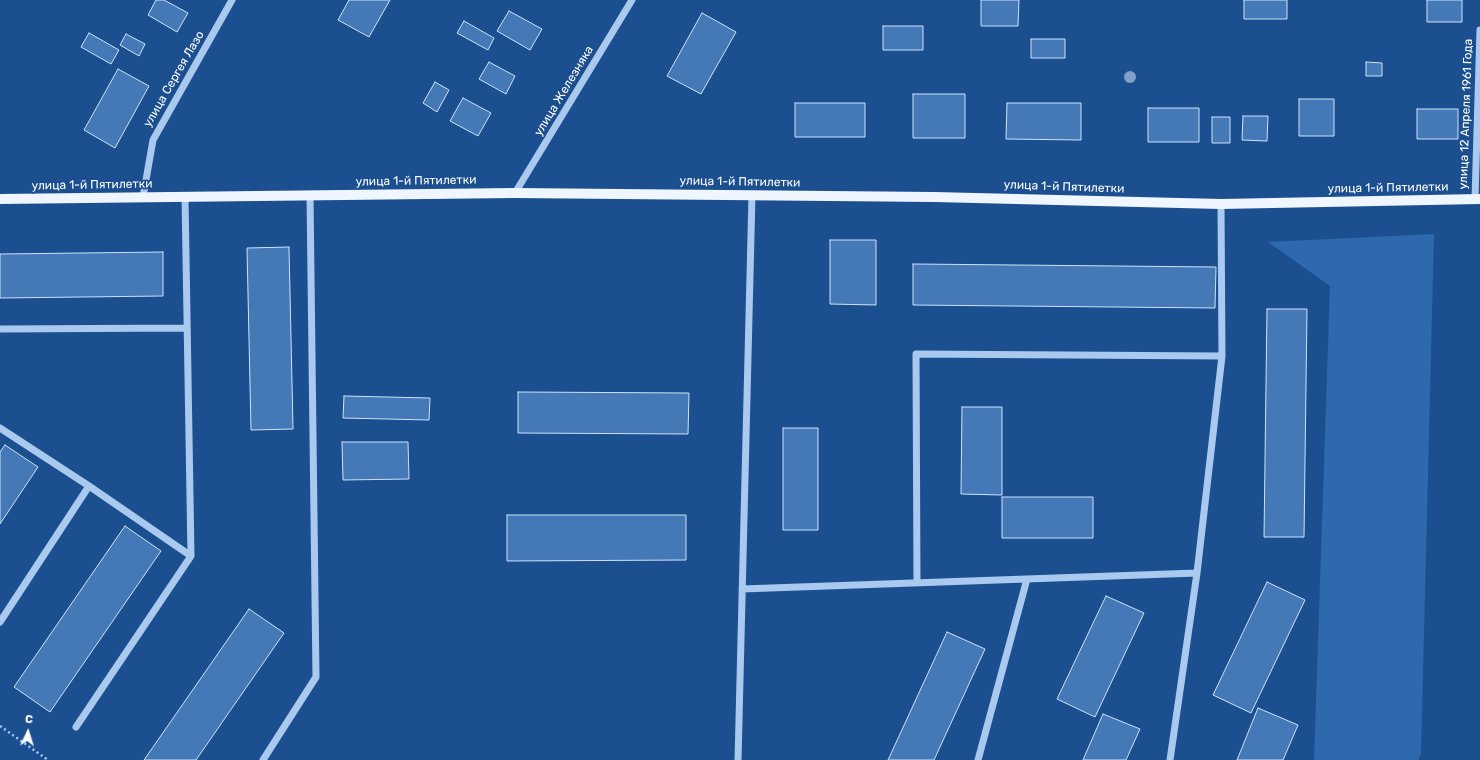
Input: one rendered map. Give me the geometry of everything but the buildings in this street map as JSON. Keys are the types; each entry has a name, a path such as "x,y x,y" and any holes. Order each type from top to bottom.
{"main road":[{"name":"улица 1-й Пятилетки","path":"0,199 515,193 934,197 1221,204 1477,199"}],"lane":[{"name":"улица Сергея Лазо","path":"143,197 153,140 232,0"},
{"name":"улица Железняка","path":"515,193 632,0"},
{"name":"улица 12 Апреля 1961 Года","path":"1477,199 1480,30"},
{"path":"264,760 316,677 310,195"},
{"path":"738,760 752,195"},
{"path":"76,727 191,556 185,197"},
{"path":"1170,760 1197,573 1222,356 1221,204"},
{"path":"0,329 187,328"},
{"path":"917,583 916,354 1222,356"},
{"path":"0,428 89,486 191,556"},
{"path":"0,622 89,486"},
{"path":"742,589 1197,573"},
{"path":"978,760 1027,579"}],"path":[{"path":"0,726 48,760"}],"shaded area":[{"path":"1434,234 1421,754 1418,760 1314,760 1330,286 1268,242"}]}
